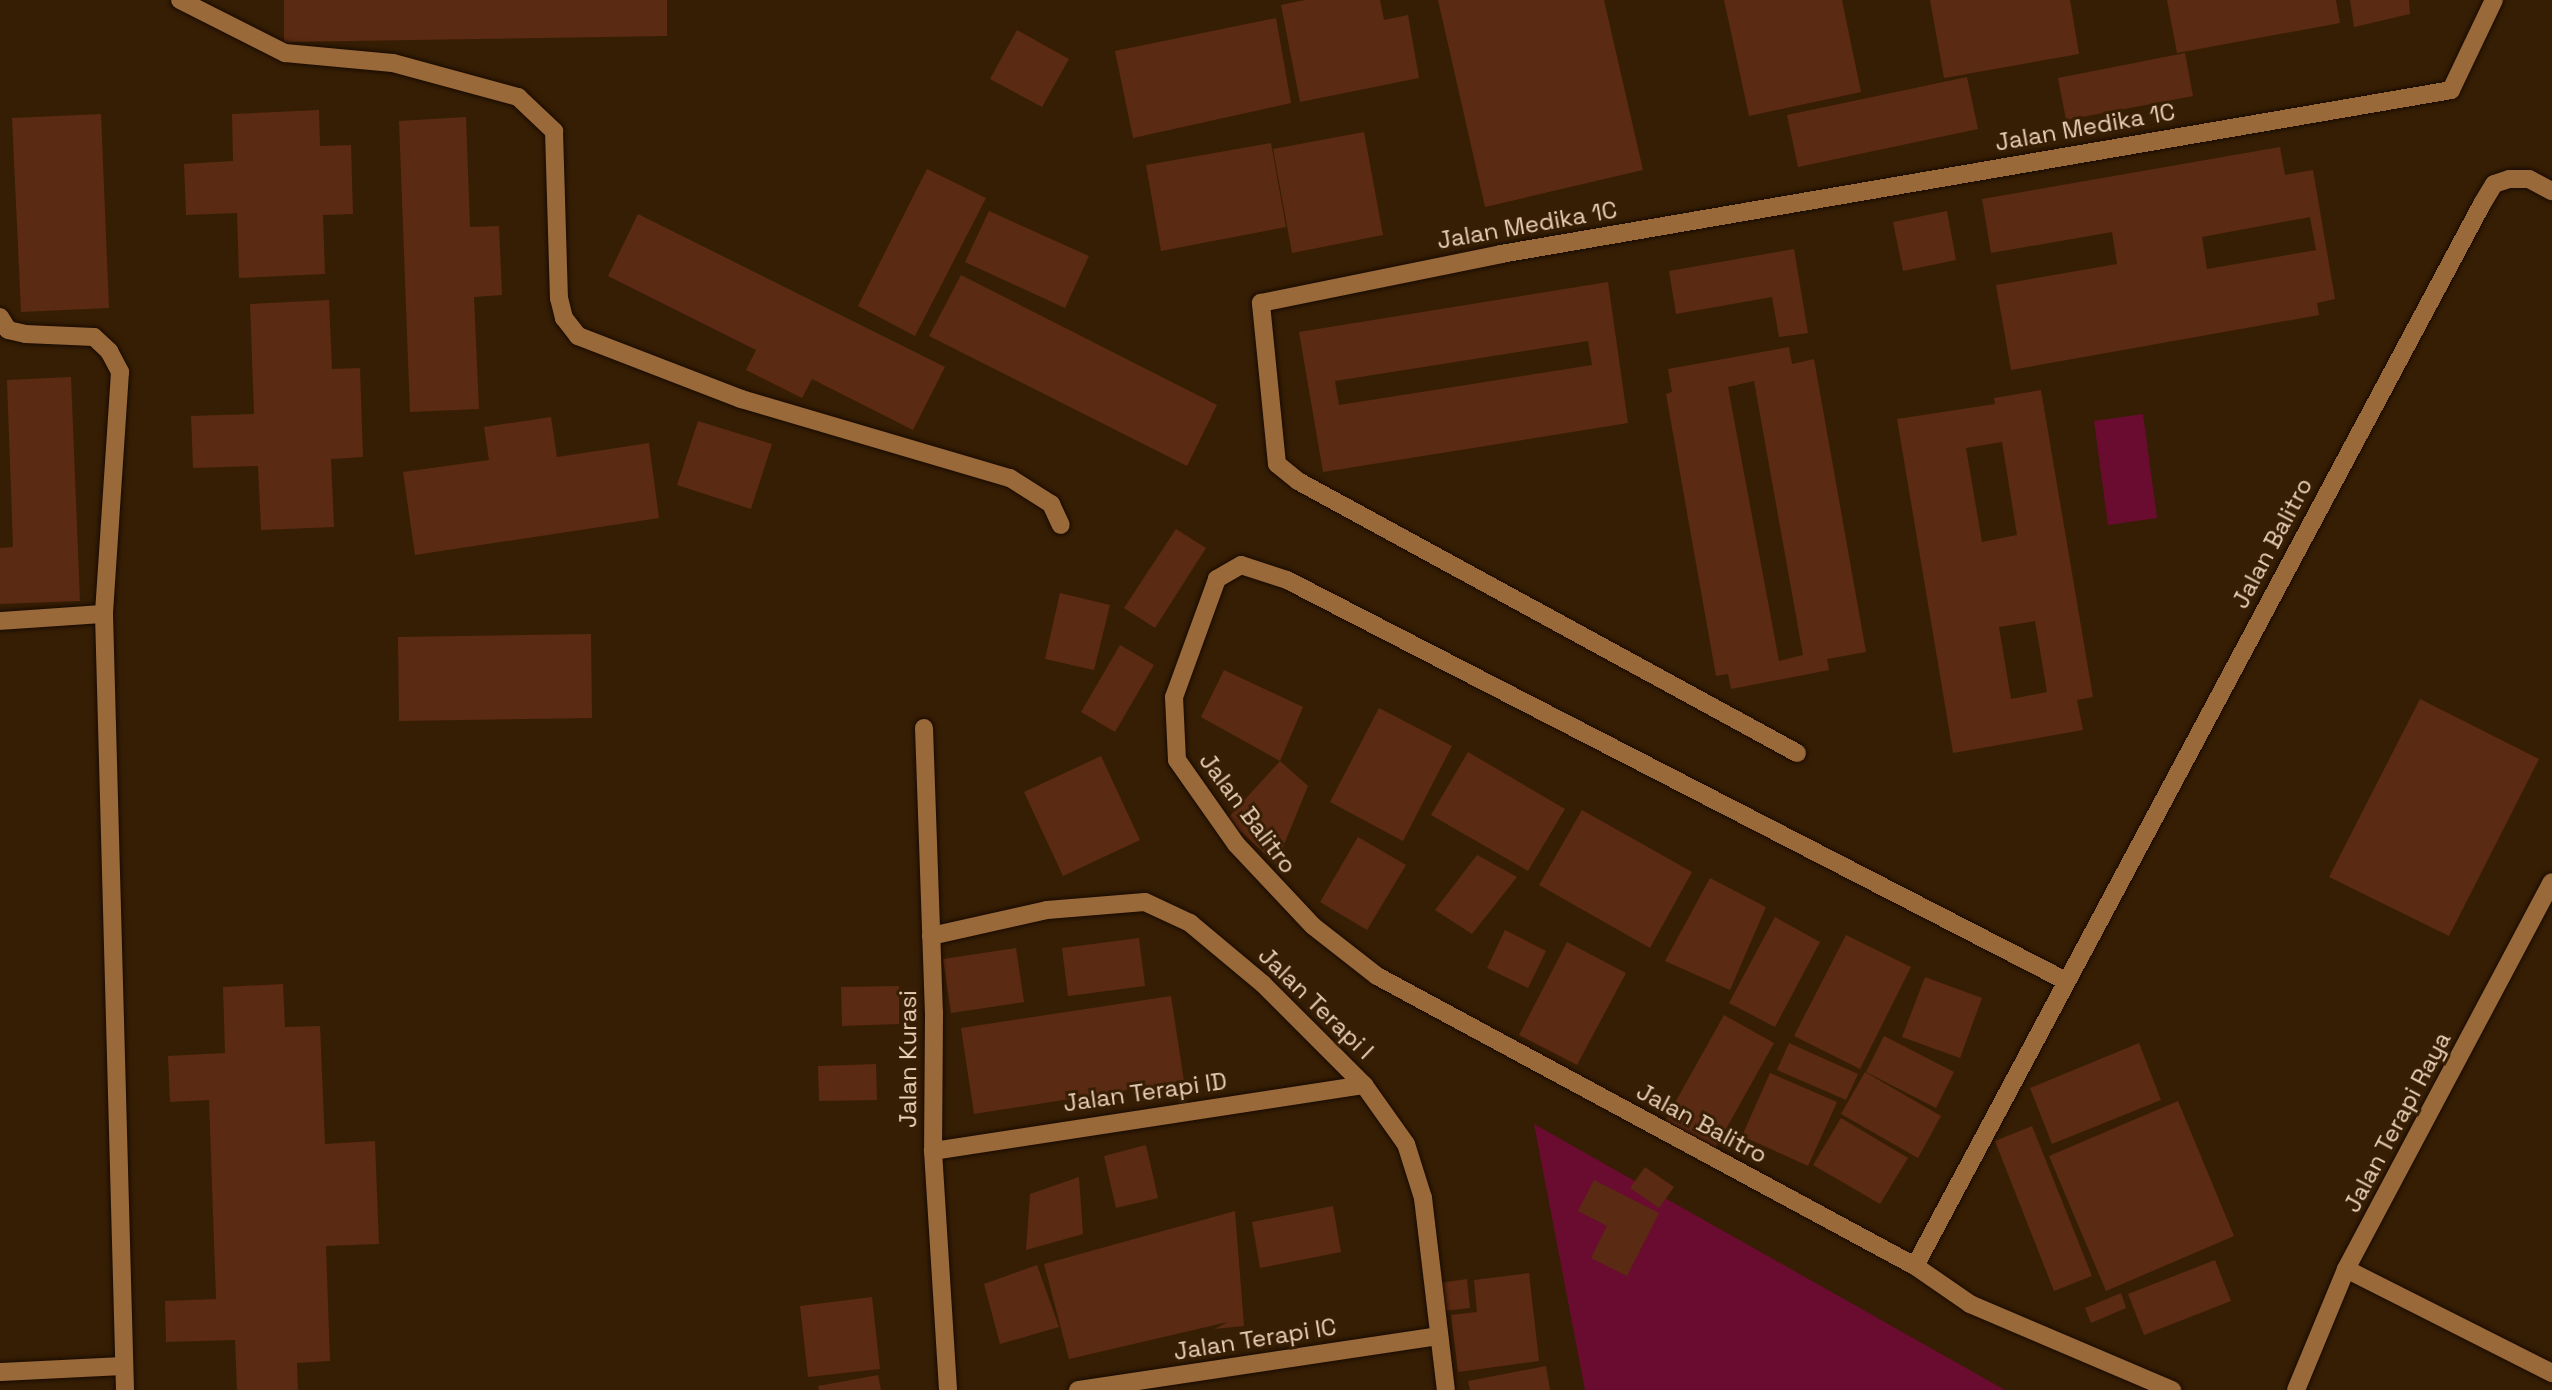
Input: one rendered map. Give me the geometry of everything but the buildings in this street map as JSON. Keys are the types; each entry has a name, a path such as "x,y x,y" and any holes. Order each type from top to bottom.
{"street":[{"path":"180,0 285,53 393,63 518,97 554,131 559,298 564,318 578,336 741,399 1010,478 1051,503 1060,525"},
{"name":"Jalan Medika 1C","path":"1797,753 1321,497 1282,468 1276,456 1261,303 1514,252 2451,90 2494,0"},
{"name":"Jalan Balitro","path":"2066,981 1287,580 1241,565 1217,579 1174,698 1177,760 1189,783 1286,900 1377,976 1916,1266 2494,184 2529,179 2552,191"},
{"path":"0,317 13,331 94,337 116,361 121,389 104,614 125,1390"},
{"path":"0,621 104,614"},
{"name":"Jalan Kurasi","path":"924,728 931,936 933,1151 948,1390"},
{"name":"Jalan Terapi Raya","path":"2296,1390 2346,1269 2552,882"},
{"name":"Jalan Terapi I","path":"931,936 1109,901 1155,904 1210,937 1364,1085 1406,1144 1415,1168 1446,1390"},
{"name":"Jalan Terapi ID","path":"933,1151 1364,1085"},
{"path":"1916,1266 1970,1304 2172,1390"},
{"path":"2346,1269 2552,1373"},
{"name":"Jalan Terapi IC","path":"1078,1390 1439,1336"},
{"path":"0,1372 124,1366"}],"shaded area":[{"path":"2143,414 2157,518 2108,525 2094,421"},
{"path":"1534,1124 2005,1390 1585,1390"}]}
